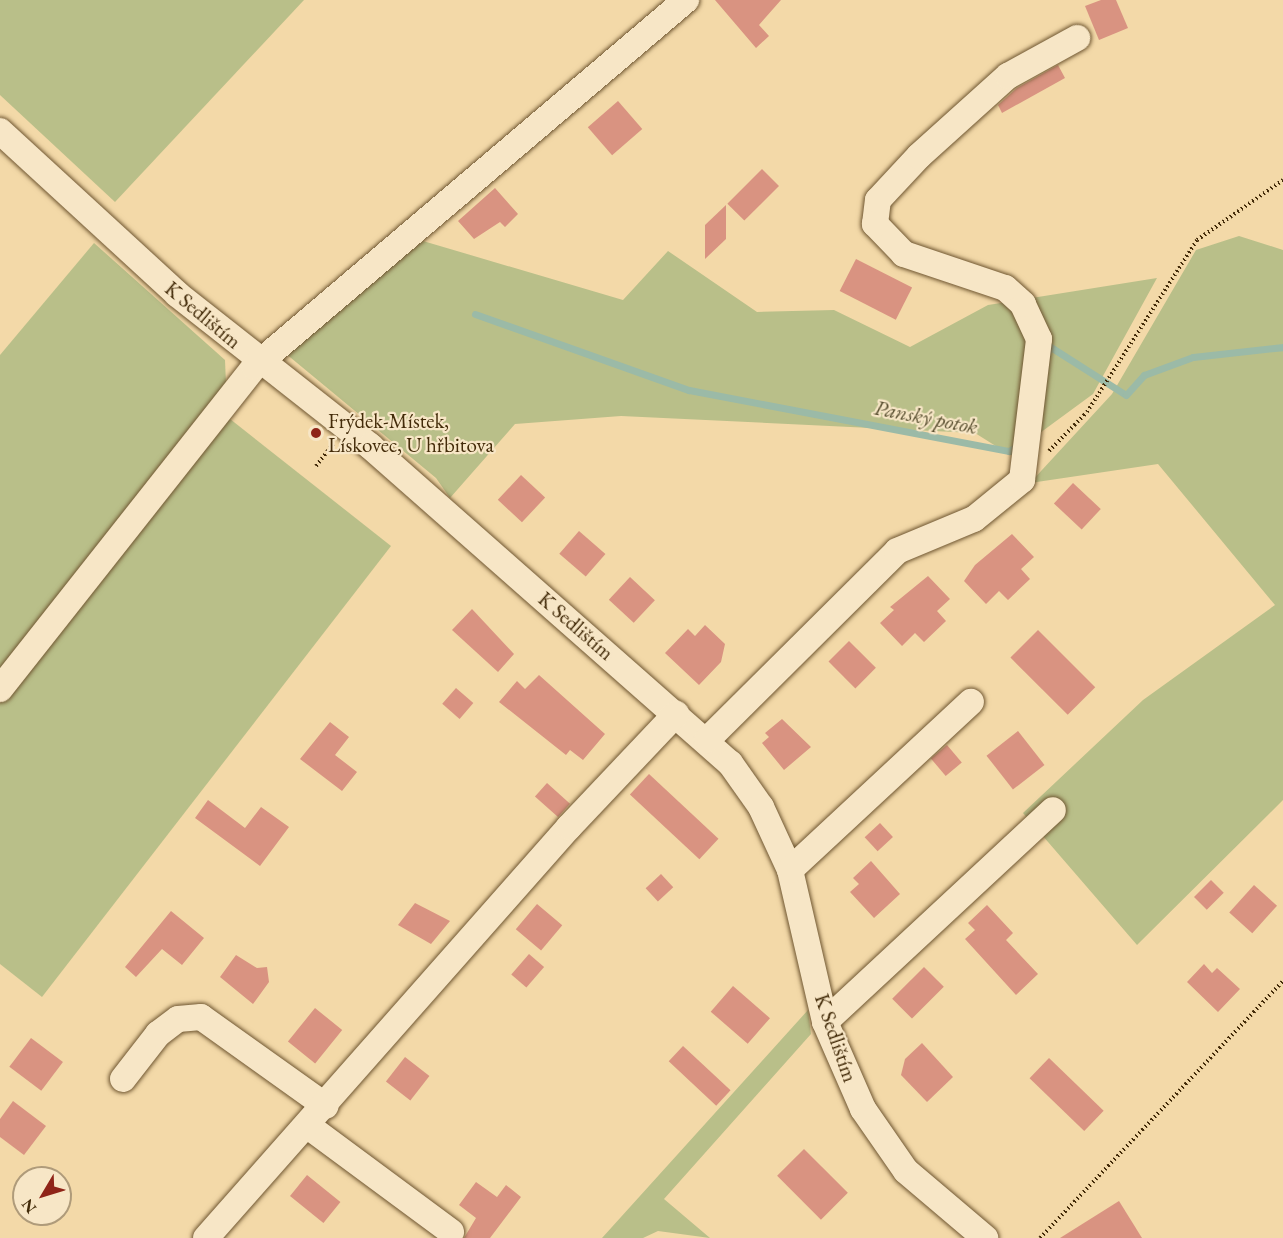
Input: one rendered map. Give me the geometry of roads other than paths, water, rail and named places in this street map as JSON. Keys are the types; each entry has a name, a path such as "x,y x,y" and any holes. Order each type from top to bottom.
{"street":[{"path":"0,689 260,362 686,0"},
{"path":"707,740 897,551 974,519 1022,480 1040,339 1023,304 1005,288 903,254 875,224 878,200 919,156 1008,76 1077,38"},
{"name":"K Sedlištím","path":"0,131 140,262 260,362 370,446 707,740 754,795 790,870 825,1022 882,1141 917,1183 985,1238"},
{"path":"790,870 971,702"},
{"path":"206,1238 326,1106 569,827 676,714"},
{"path":"825,1022 1053,810"},
{"path":"123,1079 158,1034 178,1019 201,1017 326,1106"},
{"path":"308,1126 451,1232"}],"waterway":[{"name":"Panský potok","path":"475,314 689,390 1009,451 1019,445"},
{"name":"Panský potok","path":"1048,351 1049,346 1126,395 1144,375 1193,357 1283,347"}],"place":[{"name":"Frýdek-Místek, Lískovec, U hřbitova","path":"316,433"}]}
